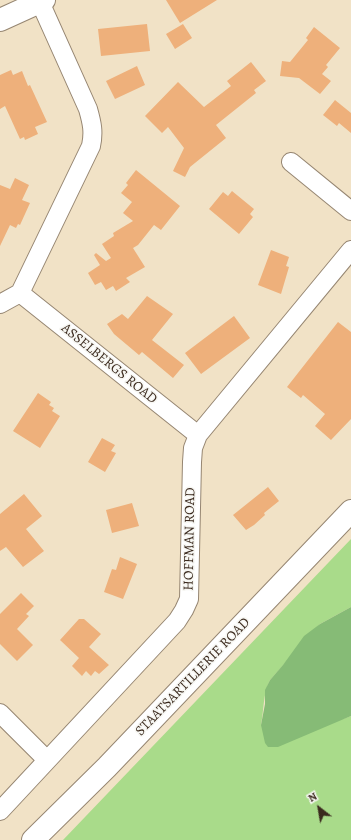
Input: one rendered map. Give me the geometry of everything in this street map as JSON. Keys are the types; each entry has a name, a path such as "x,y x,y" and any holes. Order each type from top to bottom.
{"street":[{"path":"0,20 42,1 88,109 93,124 94,135 91,146 20,293 0,304"},
{"path":"292,162 351,211"},
{"name":"HOFFMAN ROAD","path":"0,811 46,759 177,621 189,599 192,462 193,448 198,435 351,250"},
{"name":"ASSELBERGS ROAD","path":"20,293 198,435"},
{"name":"STAATSARTILLERIE ROAD","path":"33,840 107,767 351,511"},
{"path":"0,713 46,759"}],"green space":[{"path":"351,539 351,607 320,624 270,680 265,696 261,725 343,719 351,716 351,840 63,840"},
{"path":"351,607 351,716 278,747 268,747 265,743 261,725 265,704 265,690 270,680 304,636 320,624"}],"building":[{"path":"166,0 217,0 180,23"},
{"path":"147,24 150,51 101,56 98,29"},
{"path":"183,24 192,38 175,49 166,34"},
{"path":"314,27 340,48 326,65 328,67 322,74 331,81 320,94 299,78 280,76 282,61 290,62 308,40 306,38"},
{"path":"251,62 266,81 254,90 256,93 216,125 226,138 190,167 185,177 173,171 184,148 168,127 162,133 145,116 178,82 204,107 231,86 227,81"},
{"path":"137,66 145,85 115,99 106,81"},
{"path":"11,70 13,75 22,71 28,86 30,85 47,122 35,127 38,134 25,140 24,137 20,139 5,106 0,109 0,75"},
{"path":"335,100 351,113 351,133 339,123 337,126 323,115"},
{"path":"136,170 180,206 161,230 154,225 138,245 133,248 145,267 126,278 130,282 116,291 113,286 106,290 101,282 95,285 88,273 100,265 94,255 96,253 106,261 111,258 102,244 114,236 113,233 133,221 123,213 132,202 121,193 128,185 126,183"},
{"path":"15,178 29,185 22,200 30,203 20,225 18,224 16,228 10,225 0,246 0,185 10,189"},
{"path":"232,191 254,209 250,214 253,217 239,234 209,209 223,192 228,196"},
{"path":"271,250 289,257 286,266 289,267 281,294 258,285"},
{"path":"147,296 173,314 152,340 184,365 173,378 142,352 139,355 114,334 107,324 122,314 128,319"},
{"path":"234,316 250,338 201,374 185,353"},
{"path":"338,322 351,332 351,419 331,440 315,426 325,414 303,395 301,398 287,387"},
{"path":"38,393 51,402 49,405 54,408 52,411 60,416 40,448 13,431"},
{"path":"102,438 115,445 111,451 116,453 105,472 88,462"},
{"path":"268,487 279,501 264,513 265,515 254,525 246,530 233,515"},
{"path":"24,494 42,516 26,529 44,551 23,567 6,547 0,551 0,514"},
{"path":"132,503 139,526 112,533 106,510"},
{"path":"120,557 137,564 123,599 104,592 112,569 116,570"},
{"path":"21,593 34,606 26,614 29,616 17,629 33,645 17,661 0,644 0,614"},
{"path":"79,619 84,619 101,634 89,647 109,665 99,674 95,671 91,676 86,671 82,676 72,666 79,658 60,640"}]}
